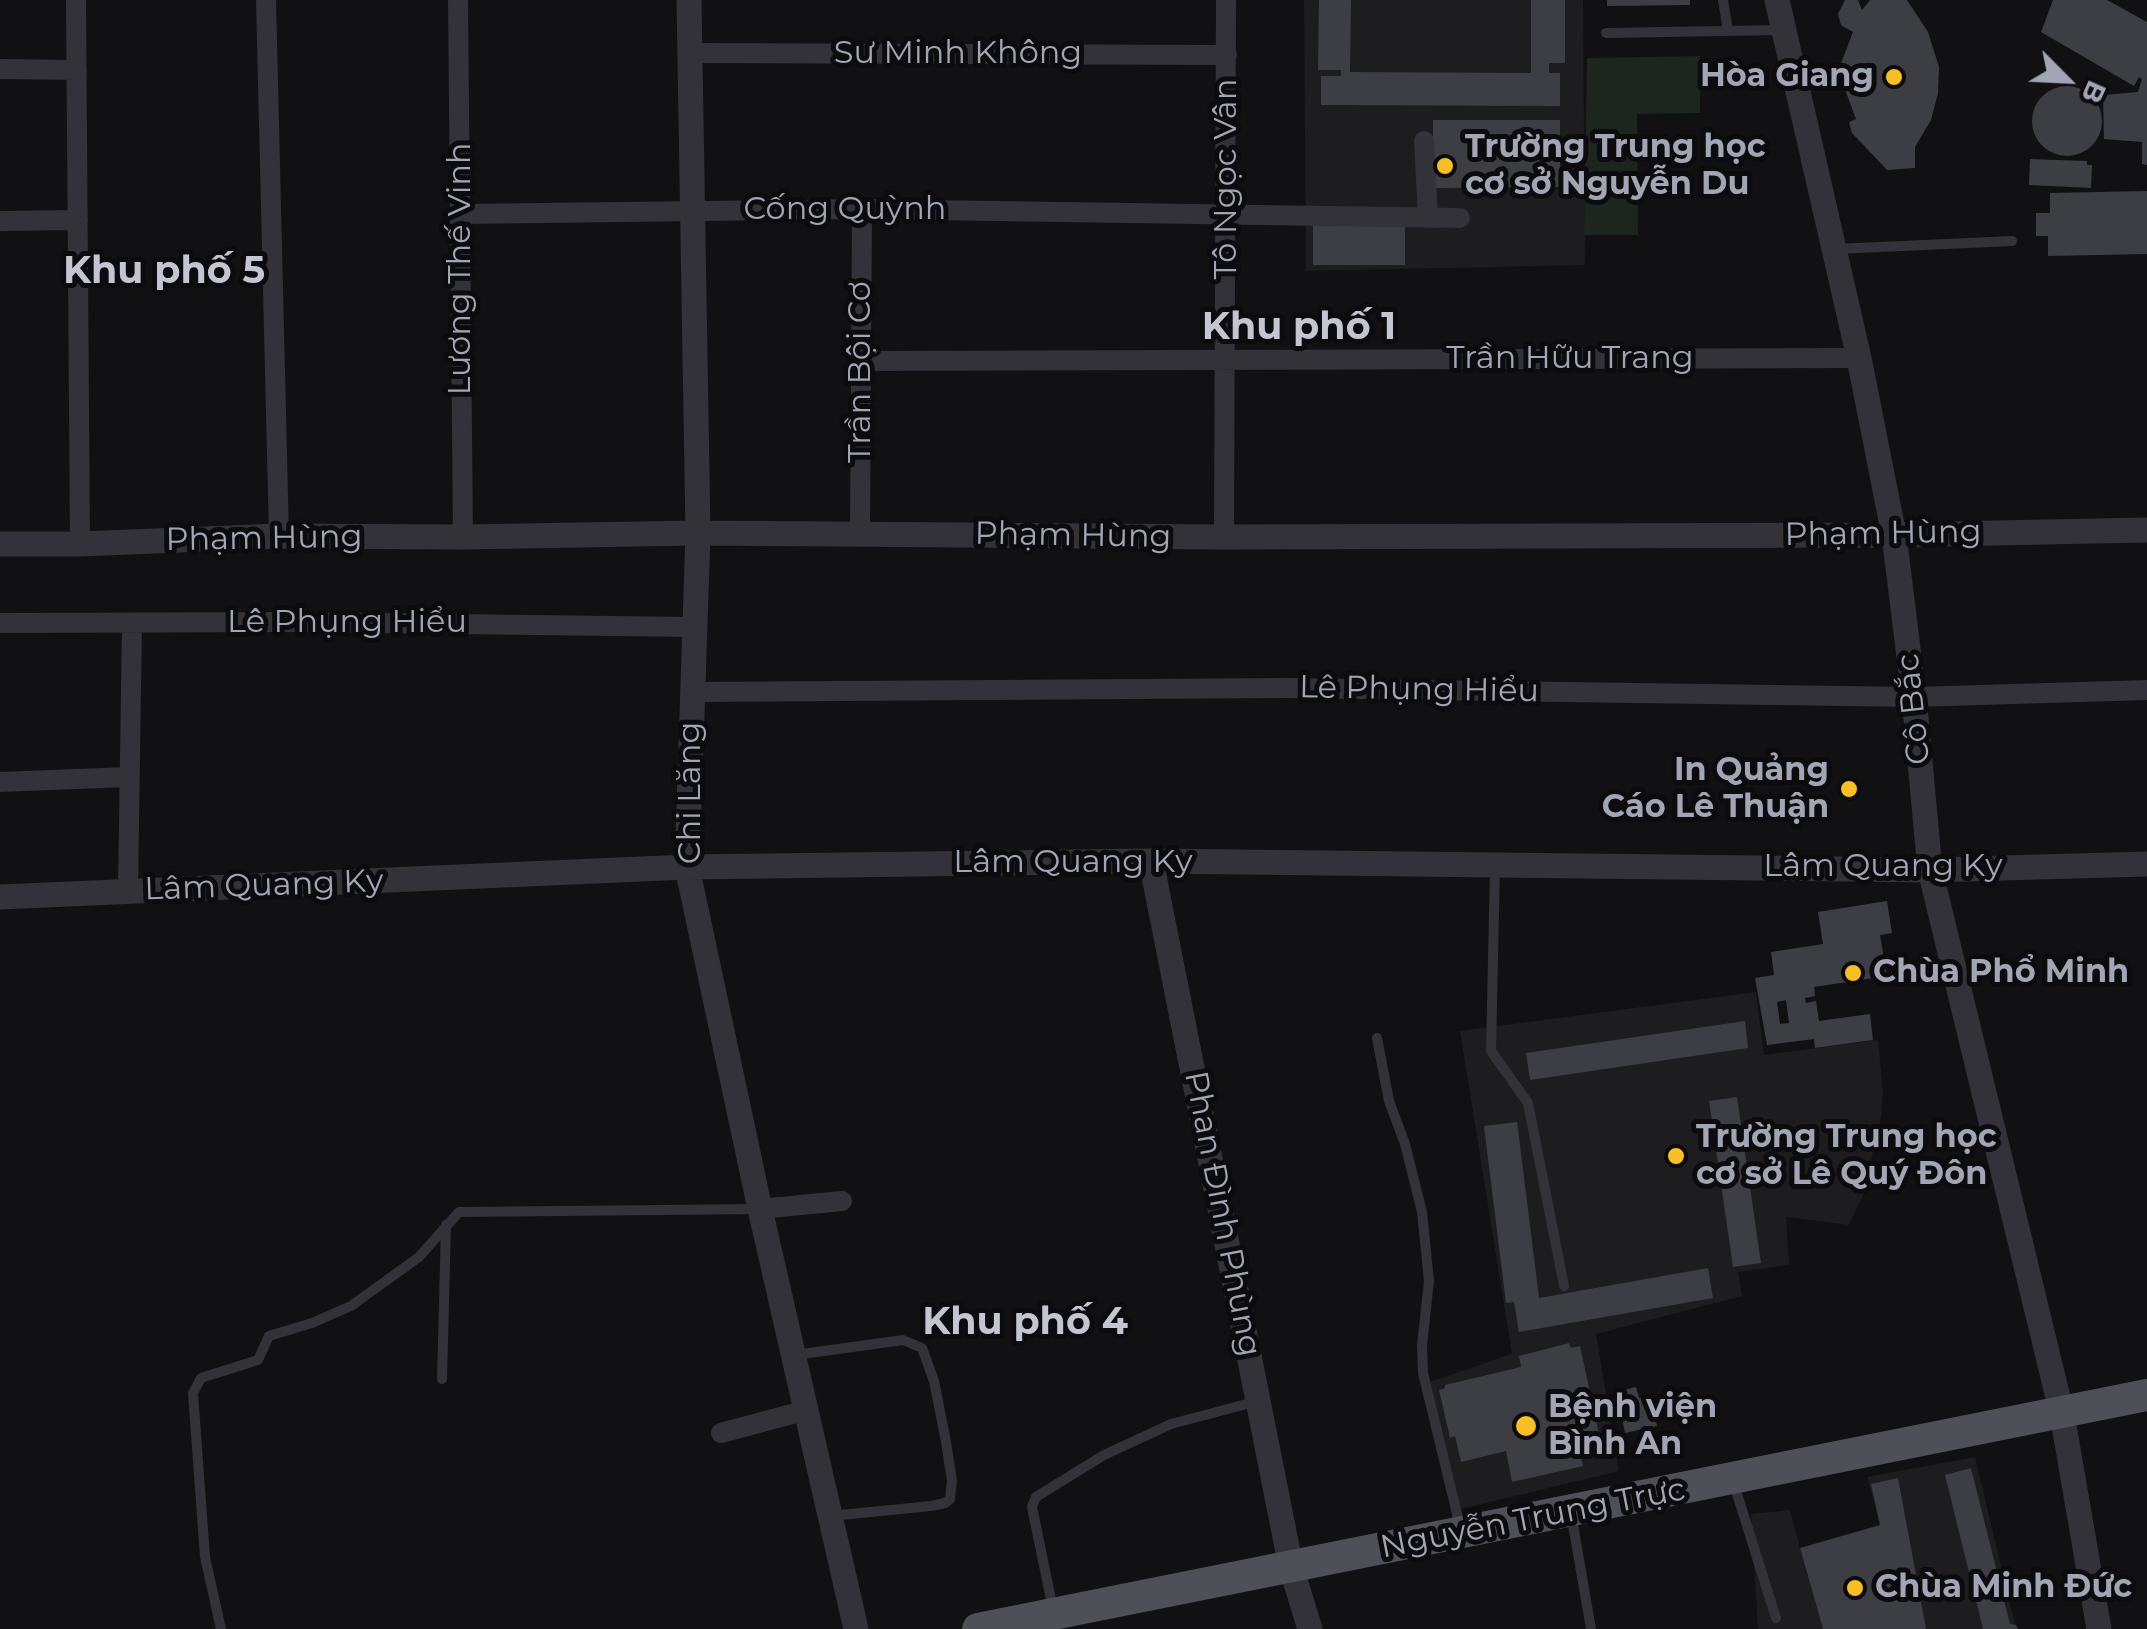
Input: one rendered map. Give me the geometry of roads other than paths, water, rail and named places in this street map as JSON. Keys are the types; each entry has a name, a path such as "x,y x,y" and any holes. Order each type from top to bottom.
{"main road":[{"name":"Nguyễn Trung Trực","path":"978,1629 2147,1395"}],"street":[{"path":"76,0 80,544"},
{"path":"266,0 280,536"},
{"name":"Lương Thế Vinh","path":"458,0 463,537"},
{"name":"Chi Lăng","path":"689,0 698,533 687,867 856,1629"},
{"name":"Tô Ngọc Vân","path":"1224,537 1226,0"},
{"name":"Cô Bắc","path":"1777,0 1859,358 1894,535 1930,870 2062,1414 2098,1629"},
{"name":"Sư Minh Không","path":"690,54 1227,55"},
{"path":"0,70 77,70"},
{"path":"1424,142 1428,217"},
{"name":"Cống Quỳnh","path":"462,214 862,209 1460,218"},
{"name":"Trần Bội Cơ","path":"860,534 862,209"},
{"path":"0,221 78,220"},
{"name":"Trần Hữu Trang","path":"861,362 1859,358"},
{"name":"Phạm Hùng","path":"0,544 280,536 698,533 1224,537 1894,535 2147,530"},
{"name":"Lê Phụng Hiểu","path":"0,623 694,627"},
{"path":"128,891 132,623"},
{"name":"Lê Phụng Hiểu","path":"692,692 1286,688 1914,696 2147,690"},
{"path":"0,782 128,777"},
{"name":"Lâm Quang Ky","path":"0,897 687,867 1151,862 1930,870 2147,864"},
{"name":"Phan Đình Phùng","path":"1151,862 1291,1568 1310,1629"},
{"path":"760,1209 842,1202"},
{"path":"721,1433 807,1410"}],"lane":[{"path":"1723,0 1728,30"},
{"path":"1606,32 1784,30"},
{"path":"1835,249 2012,241"},
{"path":"1494,865 1492,1051 1528,1103 1564,1286"},
{"path":"1377,1038 1389,1101 1405,1144 1422,1212 1429,1281 1423,1374 1462,1533"},
{"path":"221,1629 205,1557 193,1393 201,1378 258,1360 269,1336 312,1324 351,1306 419,1257 459,1212 760,1209"},
{"path":"442,1379 446,1224"},
{"path":"794,1355 903,1340 922,1348 934,1381 948,1455 950,1499 946,1504 831,1516"},
{"path":"1054,1614 1032,1507 1036,1497 1104,1455 1172,1424 1259,1401"},
{"path":"1733,1480 1776,1618"},
{"path":"1571,1512 1590,1629"}],"place":[{"name":"Hòa Giang","path":"1894,77"},
{"name":"Trường Trung học cơ sở Nguyễn Du","path":"1445,166"},
{"name":"In Quảng Cáo Lê Thuận","path":"1849,789"},
{"name":"Chùa Phổ Minh","path":"1853,973"},
{"name":"Trường Trung học cơ sở Lê Quý Đôn","path":"1676,1156"},
{"name":"Bệnh viện Bình An","path":"1526,1426"},
{"name":"Chùa Minh Đức","path":"1855,1588"}],"district":[{"name":"Khu phố 5","path":"164,272"},
{"name":"Khu phố 1","path":"1299,328"},
{"name":"Khu phố 4","path":"1025,1323"}]}
